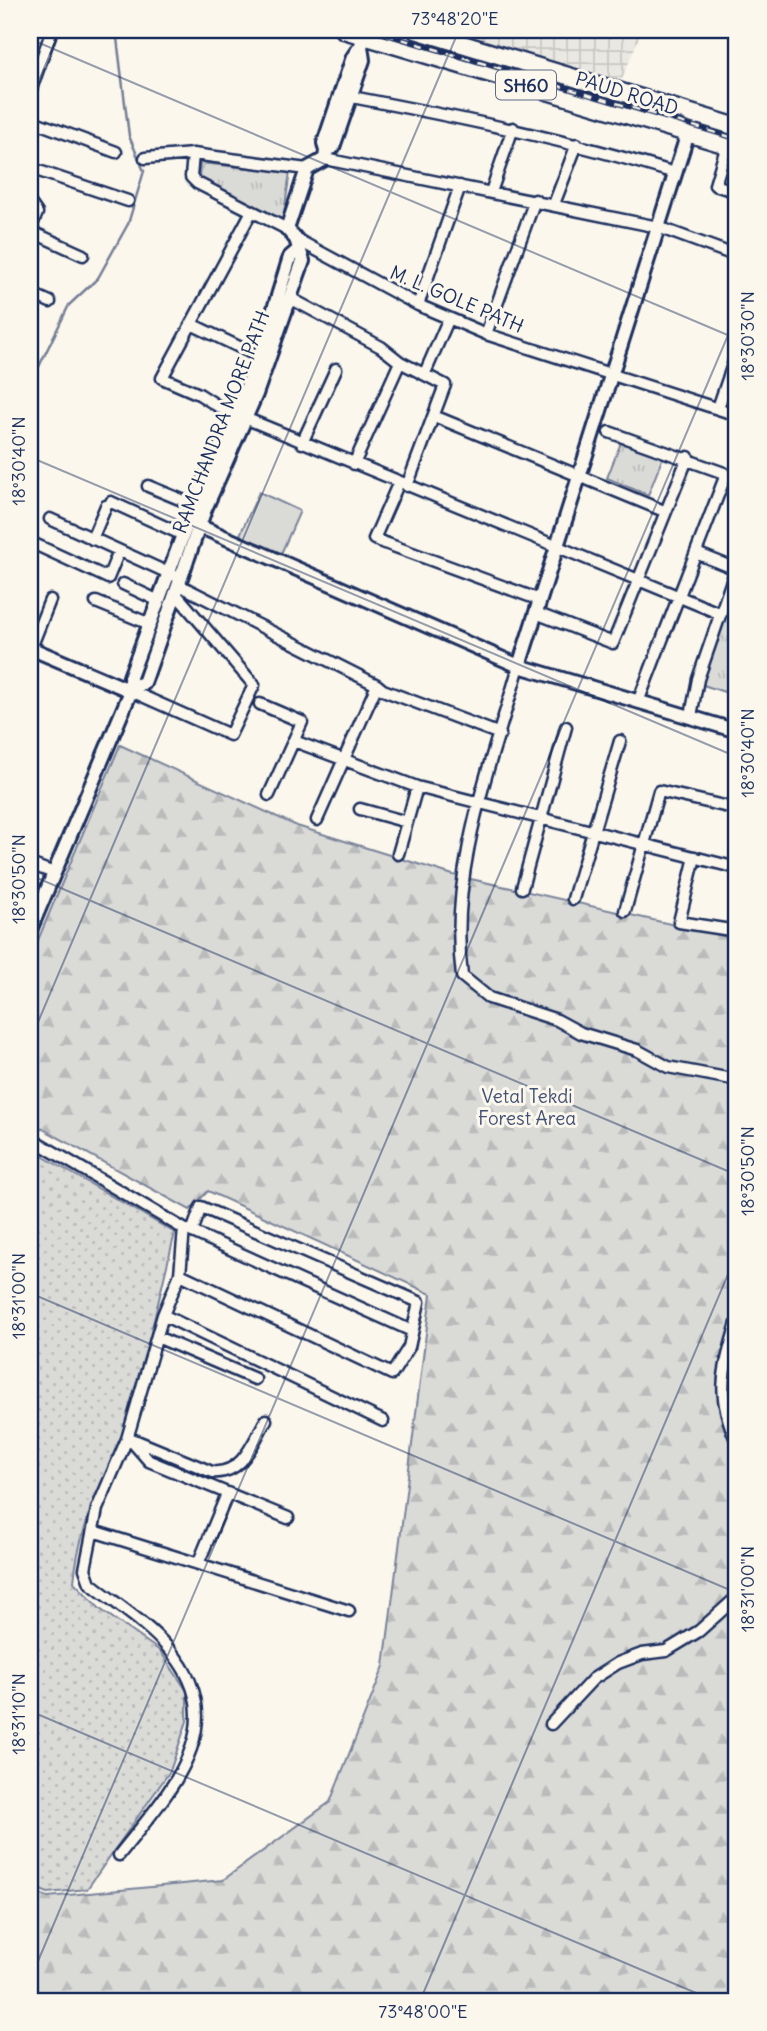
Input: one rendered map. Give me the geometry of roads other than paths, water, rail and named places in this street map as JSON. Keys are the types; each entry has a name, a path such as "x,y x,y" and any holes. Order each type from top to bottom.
{"main road":[{"name":"PAUD ROAD","path":"344,30 732,146"},
{"name":"PAUD ROAD","path":"416,30 737,127"}],"street":[{"path":"30,92 52,30"},
{"path":"293,240 307,169 333,147 363,60 364,37"},
{"path":"326,155 324,143 353,57 364,37"},
{"path":"352,97 513,128 676,173"},
{"path":"694,114 519,666 480,804 463,888 458,942 462,976 489,998 557,1020 581,1033 637,1050 668,1067 737,1080"},
{"path":"30,120 116,152"},
{"path":"491,192 513,128"},
{"path":"554,204 577,144"},
{"path":"732,146 715,185 737,192"},
{"path":"145,158 193,154 307,169"},
{"name":"M. L. GOLE PATH","path":"193,154 191,177 252,211 293,240 418,305 486,334 737,415"},
{"path":"326,155 659,227 737,256"},
{"path":"30,167 128,201"},
{"path":"418,305 460,186"},
{"path":"486,334 535,200"},
{"path":"30,204 37,212 30,230 83,255"},
{"path":"252,211 162,378 199,394 240,417 721,614"},
{"name":"RAMCHANDRA MORE PATH","path":"30,930 132,689 130,677 183,535 194,524 194,505 267,367 303,261 293,240"},
{"name":"RAMCHANDRA MORE PATH","path":"132,689 144,683 179,586 194,524 240,417 293,240"},
{"path":"30,293 50,302"},
{"path":"290,298 445,385 403,484 374,539 540,600"},
{"path":"425,373 449,318"},
{"path":"191,324 260,357"},
{"path":"718,408 737,353"},
{"path":"354,464 400,362"},
{"path":"302,443 336,369"},
{"path":"434,416 664,511"},
{"path":"608,432 688,457 724,473 725,477 638,702"},
{"path":"536,613 613,643 688,457"},
{"path":"148,486 194,505"},
{"path":"92,539 108,504 183,535"},
{"path":"50,519 169,573 254,685 230,735 132,689 30,648 50,600"},
{"path":"194,524 519,666 737,731"},
{"path":"30,542 108,578 119,551"},
{"path":"691,716 698,679 737,567 696,552"},
{"path":"123,584 159,601"},
{"path":"179,586 383,690 500,734"},
{"path":"96,602 150,624"},
{"path":"317,820 377,685"},
{"path":"260,704 302,722 269,795"},
{"path":"522,888 566,727"},
{"path":"294,741 417,788 737,868"},
{"path":"573,900 620,741"},
{"path":"398,854 417,788"},
{"path":"625,911 659,791 737,809"},
{"path":"360,809 407,822"},
{"path":"695,857 679,922 737,931"},
{"path":"30,864 54,873"},
{"path":"30,1138 188,1230 412,1331"},
{"path":"119,1855 170,1790 191,1751 199,1706 195,1692 169,1649 87,1578 85,1569 97,1509 128,1437 163,1315 180,1274 188,1230 201,1207 301,1248 419,1302 409,1347 392,1374 180,1274"},
{"path":"163,1315 383,1421"},
{"path":"737,1323 722,1381 724,1413 737,1442"},
{"path":"157,1337 255,1379"},
{"path":"128,1437 212,1472 224,1472 239,1465 266,1420"},
{"path":"128,1437 149,1461 288,1517"},
{"path":"198,1564 227,1494"},
{"path":"93,1531 349,1611"},
{"path":"551,1724 593,1679 618,1663 642,1654 666,1651 699,1631 737,1597"}],"waterway":[{"path":"30,385 69,305 98,278 128,224 144,171 129,136 116,30"}],"railway":[{"path":"371,30 737,139"}],"park label":[{"name":"Vetal Tekdi Forest Area","path":"527,1107"}]}
